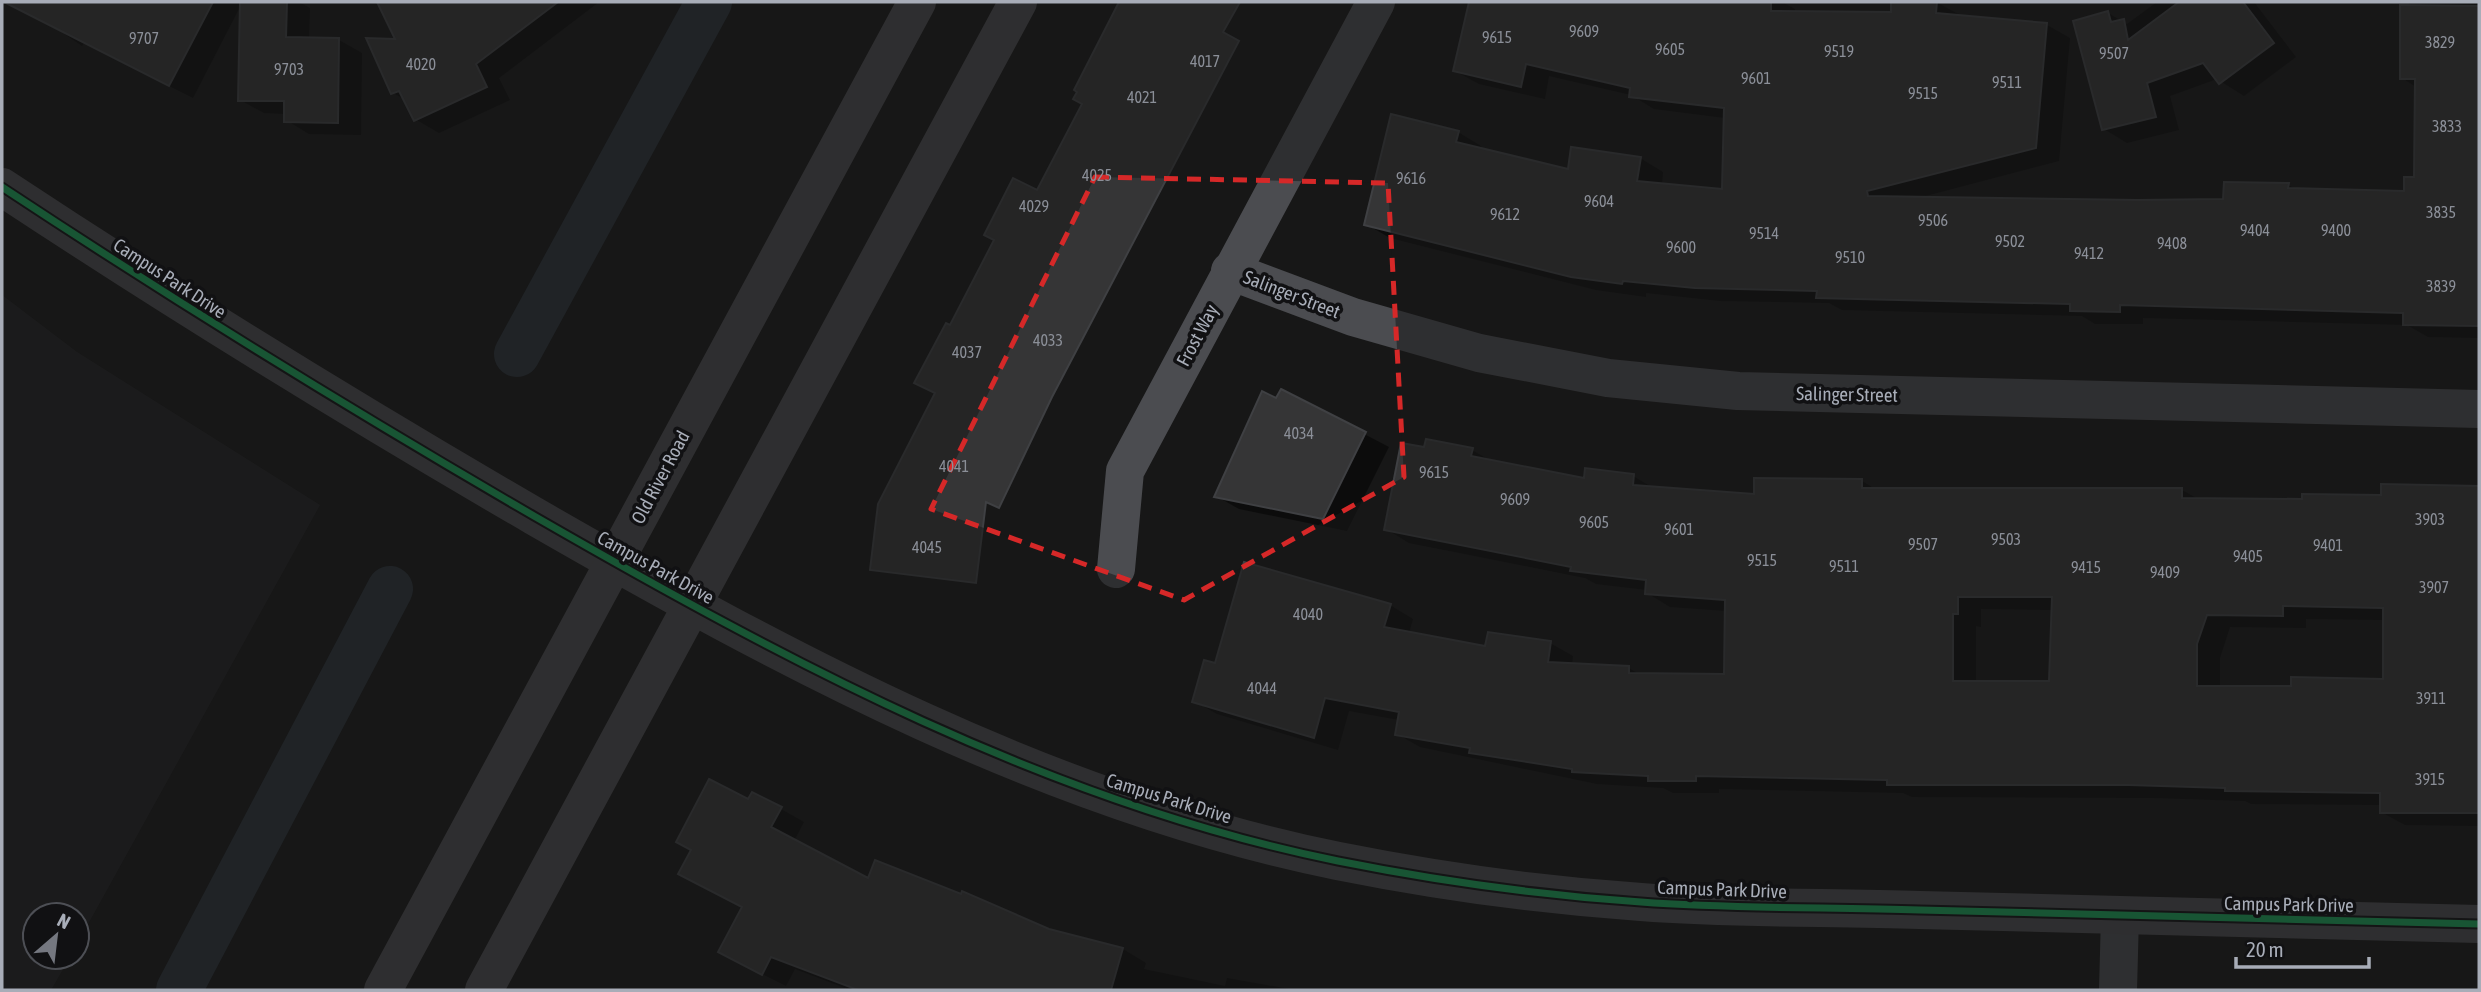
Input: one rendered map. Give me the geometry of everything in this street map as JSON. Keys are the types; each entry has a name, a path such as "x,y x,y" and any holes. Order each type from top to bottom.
{"street":[{"name":"Old River Road","path":"383,990 916,2"},
{"path":"484,990 1018,2"},
{"name":"Frost Way","path":"1115,569 1125,471 1376,2"},
{"name":"Campus Park Drive","path":"2,187 201,318 614,562 692,605 933,727 1063,780 1196,825 1333,860 1506,890 1646,902 2479,924"},
{"name":"Salinger Street","path":"1230,271 1365,321 1479,353 1608,377 1738,391 2479,409"},
{"path":"2118,990 2120,916"}],"highlighted area":[{"path":"1095,177 1388,183 1404,477 1184,600 931,509"}],"shaded area":[{"path":"2,295 77,352 320,505 91,919 91,901 21,901 21,971 62,971 51,990 2,990"}],"building":[{"path":"4,2 213,2 169,86"},
{"path":"240,2 287,2 286,37 339,38 338,123 284,122 284,101 238,101"},
{"path":"377,2 558,2 476,64 487,87 414,121 399,91 391,94 366,38 395,39"},
{"path":"1119,2 1240,2 1223,32 1239,41 1052,397 999,508 986,502 976,583 870,570 878,504 935,393 914,383 946,323 950,325 994,240 984,235 1013,178 1037,190 1082,104 1073,99 1077,92 1074,90"},
{"path":"1469,2 1771,2 1771,11 1891,12 1891,2 1937,2 1936,13 2047,23 2036,148 1867,191 1868,196 2138,200 2223,199 2224,182 2289,183 2288,188 2404,191 2404,177 2414,177 2415,79 2400,79 2400,5 2479,6 2479,326 2403,325 2403,313 2120,305 2120,312 2070,311 2070,304 1816,298 1817,291 1695,288 1623,281 1622,284 1571,277 1364,225 1391,114 1459,131 1456,142 1568,169 1571,147 1641,157 1637,181 1722,189 1724,108 1629,97 1630,88 1526,64 1521,87 1453,71"},
{"path":"2179,2 2243,2 2274,43 2219,84 2203,63 2147,83 2156,117 2102,130 2073,21 2108,11 2111,22 2124,19 2128,40"},
{"path":"1281,389 1366,432 1323,519 1214,497 1262,391 1276,398"},
{"path":"1426,439 1473,448 1471,456 1584,478 1585,468 1634,474 1633,485 1754,494 1754,478 1862,479 1862,488 2182,488 2182,498 2302,499 2302,494 2381,495 2381,484 2479,486 2479,813 2380,813 2380,793 2225,791 2225,788 2129,785 1887,785 1887,780 1696,776 1696,781 1648,781 1648,776 1572,772 1572,769 1469,753 1470,748 1395,735 1399,712 1325,698 1314,738 1192,702 1204,660 1215,663 1244,562 1391,604 1384,627 1485,646 1488,632 1551,641 1548,662 1629,666 1629,673 1724,674 1725,600 1645,594 1646,580 1570,571 1571,567 1384,530 1401,443 1424,447","holes":["1958,597 2052,597 2049,681 1953,681 1953,614 1958,614","2283,606 2383,608 2383,679 2291,677 2291,686 2197,686 2197,644 2207,615 2283,616"]},
{"path":"709,779 748,799 752,792 782,807 771,827 868,878 875,860 961,894 962,891 1049,929 1123,948 1111,990 858,990 771,957 762,975 718,952 742,907 678,874 691,850 676,842"}],"waterway":[{"path":"517,354 709,2"},
{"path":"179,990 390,589"}],"cycle path":[{"path":"2,187 199,314 399,436 534,516 725,623 823,674 1023,765 1126,803 1231,835 1338,861 1413,875 1527,891 1641,902 1746,907 2479,924"}]}
